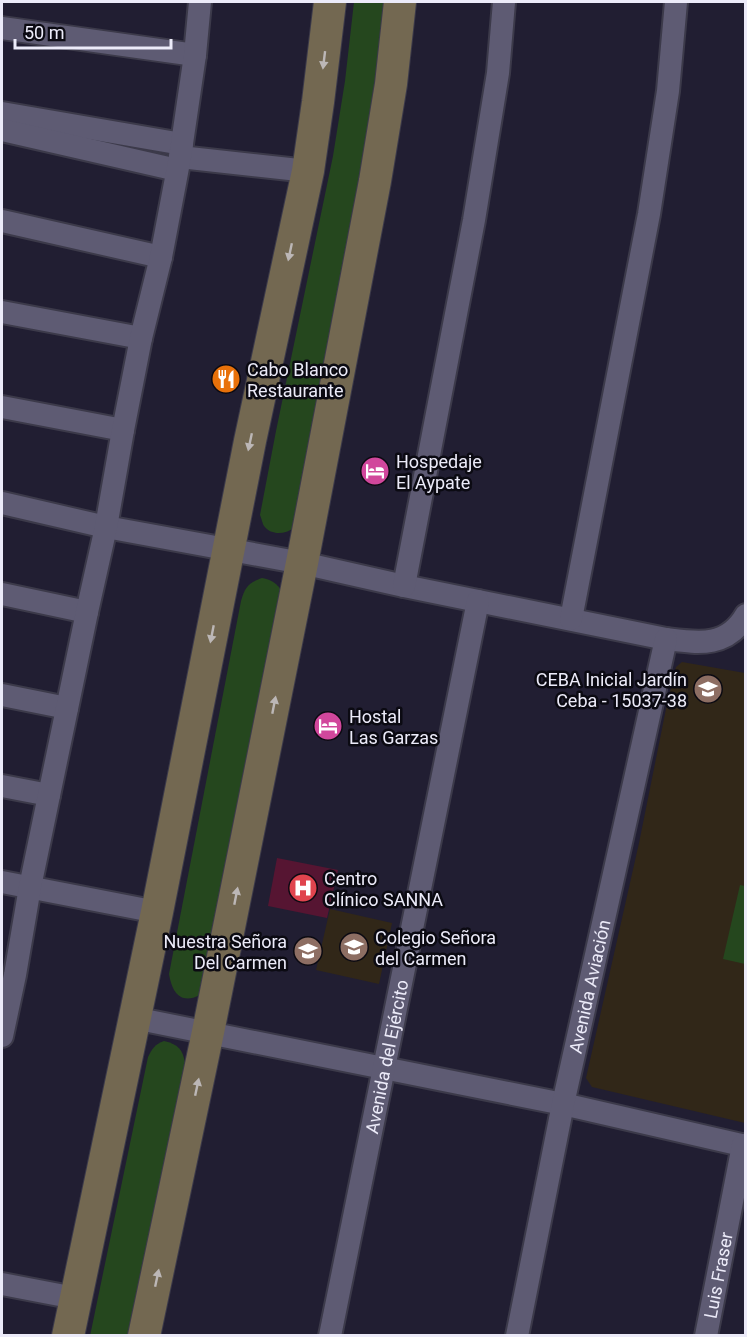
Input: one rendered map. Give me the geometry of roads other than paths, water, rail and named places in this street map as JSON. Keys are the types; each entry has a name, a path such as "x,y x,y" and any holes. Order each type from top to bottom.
{"main road":[{"path":"68,1335 157,912 250,441 308,171 330,2"},
{"path":"144,1335 208,1032 302,563 375,181 391,84 399,2"}],"street":[{"path":"2,1036 8,973 30,887 106,527 141,338 161,257 180,157 195,55 200,2"},
{"path":"404,585 474,220 498,72 504,2"},
{"path":"571,620 649,214 668,91 676,2"},
{"path":"2,28 195,55"},
{"path":"2,113 180,157"},
{"path":"2,130 180,157 308,171"},
{"path":"2,220 161,257"},
{"path":"2,312 141,338"},
{"path":"2,407 123,430"},
{"path":"2,503 106,527 302,563 666,639 696,643 715,641 730,634 746,615"},
{"path":"2,594 87,612"},
{"name":"Avenida del Ejército","path":"330,1335 478,601"},
{"name":"Avenida Aviación","path":"516,1335 563,1104 666,639"},
{"path":"2,695 67,708"},
{"path":"2,786 49,795"},
{"path":"2,882 157,912"},
{"path":"134,1018 563,1104 744,1145"},
{"name":"Luis Fraser","path":"706,1335 744,1145"},
{"path":"2,1284 75,1298"}],"place":[{"name":"Cabo Blanco Restaurante","path":"226,379"},
{"name":"Hospedaje El Aypate","path":"375,471"},
{"name":"CEBA Inicial Jardín Ceba - 15037-38","path":"708,689"},
{"name":"Hostal Las Garzas","path":"328,726"},
{"name":"Centro Clínico SANNA","path":"303,888"},
{"name":"Colegio Señora del Carmen","path":"354,947"},
{"name":"Nuestra Señora Del Carmen","path":"308,951"}]}
